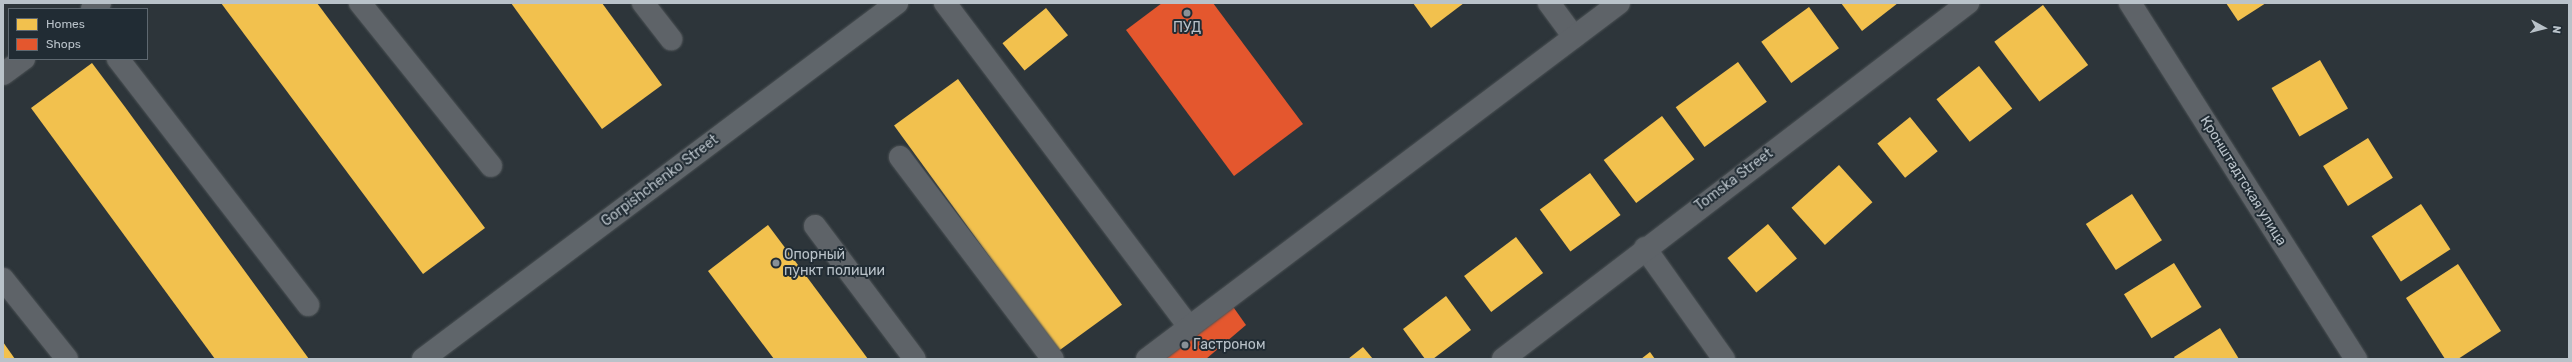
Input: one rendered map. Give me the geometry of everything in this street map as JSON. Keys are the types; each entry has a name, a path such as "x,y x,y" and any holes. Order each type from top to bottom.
{"main road":[{"name":"Gorpishchenko Street","path":"423,359 896,3"}],"street":[{"path":"360,3 491,166"},
{"path":"643,3 671,39"},
{"path":"945,3 1189,327"},
{"path":"1549,3 1574,37"},
{"path":"1147,359 1619,3"},
{"name":"Tomska Street","path":"1503,359 1645,248 1968,3"},
{"name":"Кронштадтская улица","path":"2130,3 2356,359"},
{"path":"3,74 23,60"},
{"path":"119,60 308,306"},
{"path":"900,157 1053,359"},
{"path":"814,226 916,359"},
{"path":"1645,248 1724,359"},
{"path":"3,278 67,359"}],"building: Homes":[{"path":"221,3 317,3 485,228 423,274"},
{"path":"511,3 602,3 662,85 602,129"},
{"path":"1413,3 1464,3 1431,28"},
{"path":"1841,3 1898,3 1862,31"},
{"path":"2226,3 2266,3 2238,21"},
{"path":"2043,5 2088,65 2039,102 1994,42"},
{"path":"1809,7 1839,48 1791,83 1761,42"},
{"path":"1046,8 1068,35 1025,70 1002,43"},
{"path":"2320,60 2348,108 2300,136 2272,88"},
{"path":"1738,62 1767,102 1705,147 1676,107"},
{"path":"92,63 309,359 215,359 31,108"},
{"path":"1979,66 2012,109 1970,142 1936,99"},
{"path":"958,79 1122,305 1058,351 894,125"},
{"path":"1662,116 1694,159 1636,203 1604,160"},
{"path":"1910,117 1938,151 1905,178 1877,143"},
{"path":"2368,138 2393,178 2348,206 2323,166"},
{"path":"1839,165 1872,202 1825,245 1791,208"},
{"path":"1590,173 1621,215 1570,252 1540,209"},
{"path":"2132,194 2162,240 2116,270 2086,224"},
{"path":"2421,204 2450,249 2401,281 2372,236"},
{"path":"1768,224 1797,258 1756,293 1727,258"},
{"path":"768,225 868,359 774,359 708,271"},
{"path":"1516,237 1543,273 1491,312 1464,276"},
{"path":"2174,263 2202,307 2152,338 2124,294"},
{"path":"2458,264 2501,331 2458,359 2445,359 2406,298"},
{"path":"1446,296 1471,330 1433,359 1425,359 1403,329"},
{"path":"2220,328 2239,359 2175,359 2174,357"},
{"path":"3,342 15,359 3,359"},
{"path":"1363,347 1373,359 1348,359"},
{"path":"1650,352 1655,359 1641,359"}],"building: Shops":[{"path":"1162,3 1213,3 1303,124 1234,176 1126,30"},
{"path":"1229,301 1246,325 1206,359 1160,359"}],"place":[{"name":"ПУД","path":"1187,13"},
{"name":"Опорный пункт полиции","path":"776,263"},
{"name":"Гастроном","path":"1185,345"}]}
